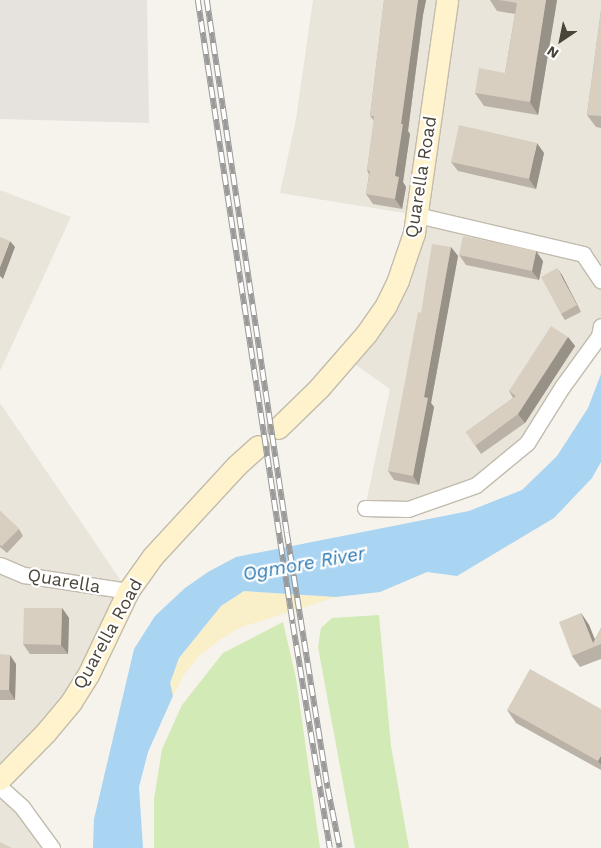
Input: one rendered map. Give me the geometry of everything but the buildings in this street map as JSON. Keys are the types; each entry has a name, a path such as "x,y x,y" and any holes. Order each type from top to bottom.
{"street":[{"name":"Quarella Road","path":"278,428 346,358 386,304 398,280 414,233 447,0"},
{"path":"417,215 583,254 601,281"},
{"path":"365,508 408,509 476,485 527,443 562,387 599,336 601,326"},
{"name":"Quarella Road","path":"0,780 46,732 71,702 88,675 128,591 153,556 258,446"},
{"name":"Quarella","path":"0,565 24,575 128,591"},
{"path":"0,787 22,807 52,848"}],"shaded area":[{"path":"0,0 147,0 149,123 0,119"},
{"path":"313,0 601,0 601,326 527,443 476,485 408,509 365,508 390,389 346,358 366,334 417,215 280,193 296,119"},
{"path":"0,190 71,217 0,371"},
{"path":"0,403 128,591 94,663 0,779"},
{"path":"0,787 52,848 0,848"}],"green space":[{"path":"379,615 391,746 409,848 355,848 318,647 321,628 332,618"},
{"path":"283,622 296,678 320,848 154,848 154,799 162,749 182,705 223,653"}],"sand":[{"path":"244,591 336,597 242,627 221,639 198,657 184,675 173,696 169,684 179,658 221,606"}],"water":[{"name":"Ogmore River","path":"601,374 601,462 592,478 554,518 457,576 427,572 380,592 336,597 244,591 221,606 179,658 170,683 173,696 148,752 139,787 143,848 93,848 94,819 134,649 155,616 185,588 208,572 236,557 469,511 522,490 557,456 588,408"}],"railway":[{"path":"198,0 293,624 330,848"},
{"path":"207,0 287,533 328,789 340,848"}]}
